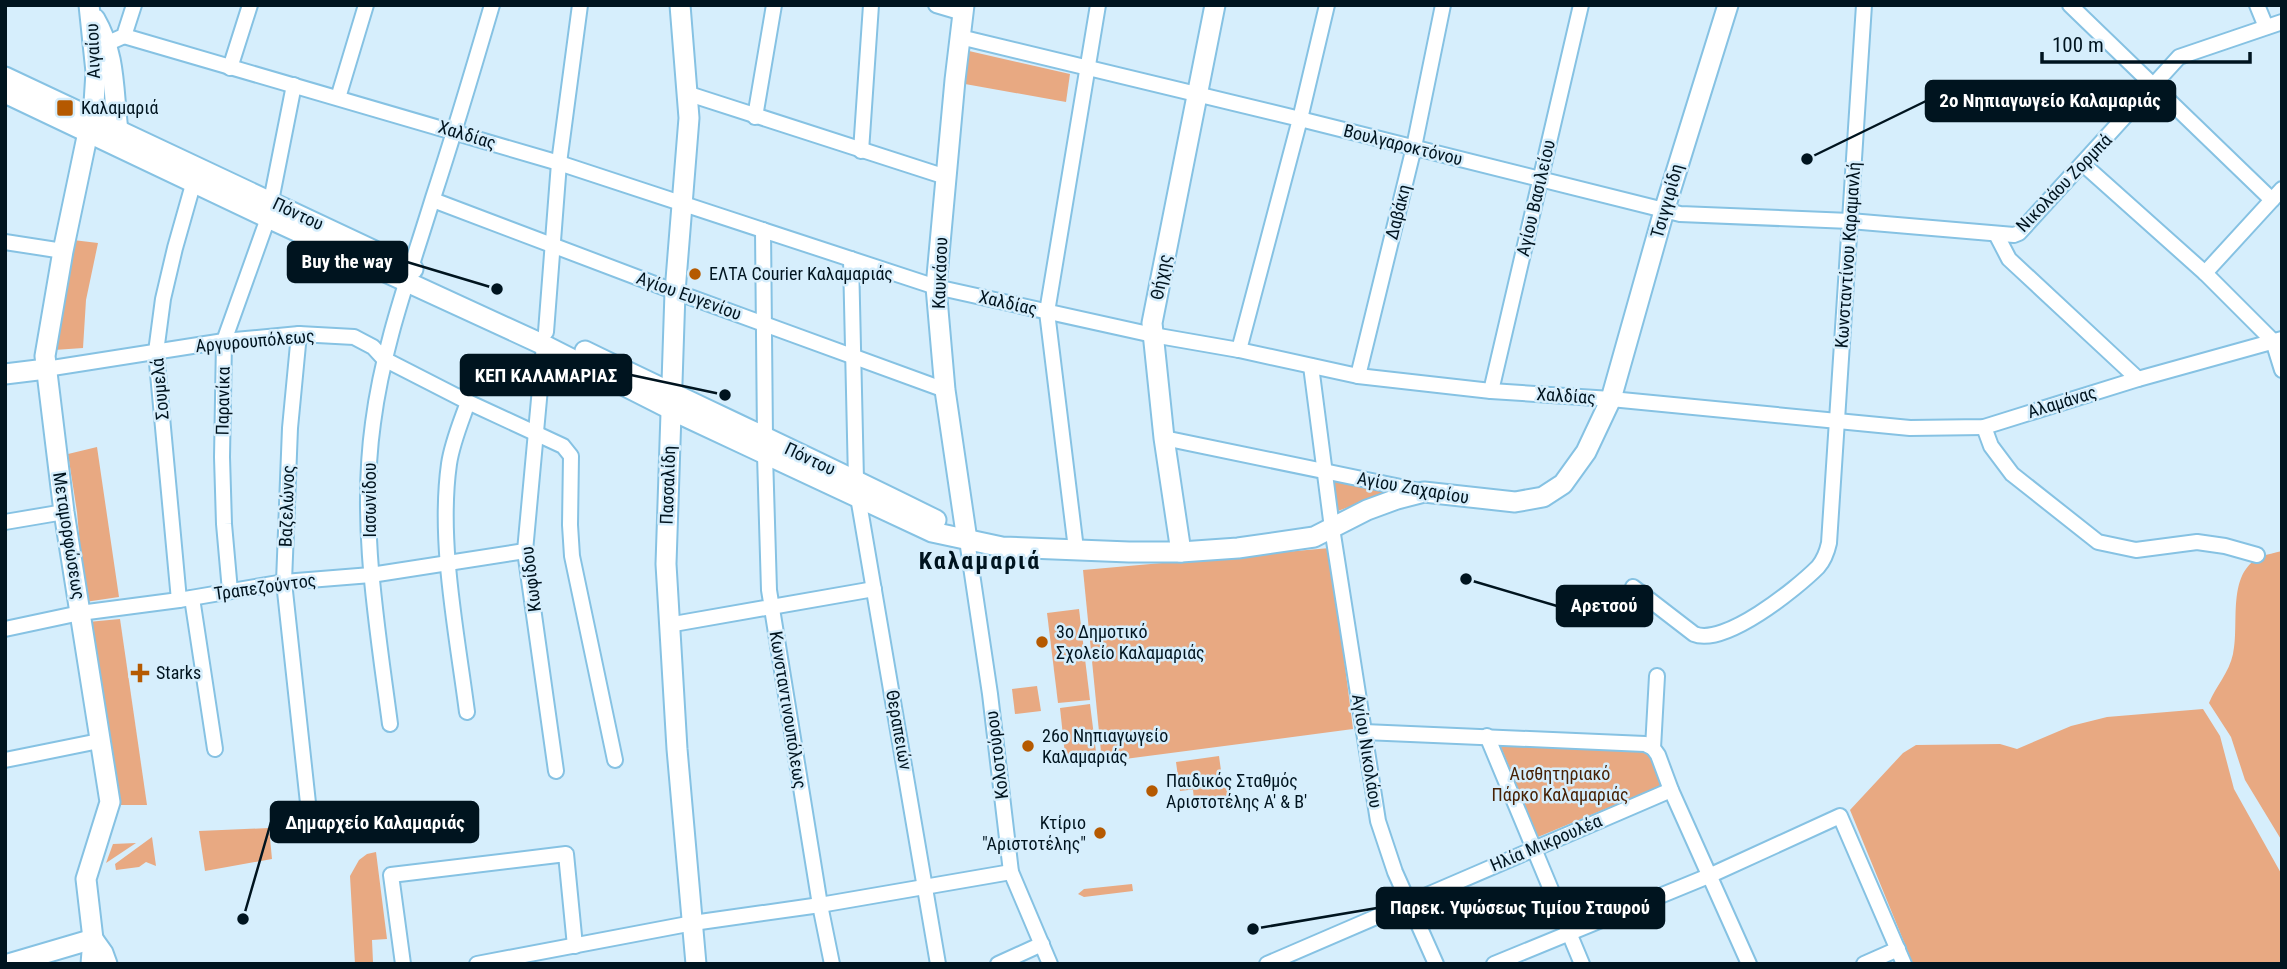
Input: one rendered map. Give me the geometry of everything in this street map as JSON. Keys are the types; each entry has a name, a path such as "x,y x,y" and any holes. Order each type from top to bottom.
{"main road":[{"name":"Πασσαλίδη","path":"680,5 689,118 675,292 666,564 668,625 696,964"},
{"name":"Θήχης","path":"1181,552 1164,438 1152,323 1215,5"},
{"name":"Τσιγγιρίδη","path":"1611,399 1664,211 1728,6"},
{"name":"Αιγαίου","path":"90,9 109,43 116,138"},
{"name":"Καυκάσου","path":"964,9 936,287 945,390 967,540"},
{"name":"Αιγαίου","path":"90,126 96,72 109,43"},
{"name":"Πόντου","path":"5,77 90,126"},
{"name":"Πόντου","path":"5,93 90,126 408,273 765,446 857,489 937,521 967,540 1002,547 1129,552 1238,548 1314,537 1367,510 1424,492"},
{"name":"Μεταμορφώσεως","path":"90,126 46,340 46,369 64,512 110,802 86,879 93,939 92,963"},
{"name":"Πόντου","path":"116,138 194,181 270,210"},
{"name":"Αργυρουπόλεως","path":"5,374 46,369"},
{"name":"Αγίου Ζαχαρίου","path":"1424,492 1508,502 1529,500 1550,493 1563,484 1580,462 1611,399"},
{"path":"8,964 93,939"}],"street":[{"path":"109,43 134,5"},
{"path":"230,68 250,5"},
{"path":"338,98 366,5"},
{"name":"Ιασωνίδου","path":"390,724 371,575 368,485 373,424 384,359 408,273 492,5"},
{"name":"Κωφίδου","path":"556,771 525,551 559,163 580,5"},
{"path":"755,117 774,5"},
{"path":"861,151 871,5"},
{"path":"936,5 964,9"},
{"path":"1076,549 1047,312 1098,5"},
{"path":"1239,350 1327,5"},
{"name":"Δαβάκη","path":"1358,376 1413,147 1443,5"},
{"name":"Αγίου Βασιλείου","path":"1491,391 1581,5"},
{"name":"Κωνσταντίνου Καραμανλή","path":"1633,587 1694,634 1710,637 1733,629 1766,610 1818,567 1825,557 1829,543 1838,421 1864,5"},
{"path":"2070,5 2272,200"},
{"path":"2257,5 2266,27"},
{"name":"Νικολάου Ζορμπά","path":"1850,221 1996,234 2020,233 2183,55 2282,22"},
{"name":"Βουλγαροκτόνου","path":"960,37 1664,211 1705,217 1850,221"},
{"name":"Χαλδίας","path":"109,43 230,68 454,131 936,287 1047,312 1358,376 1491,391 1611,399 1838,421"},
{"name":"Παρανίκα","path":"230,591 222,457 224,341 270,210 293,85"},
{"path":"689,94 946,177"},
{"path":"2083,164 2277,340 2282,370"},
{"name":"Σουμελά","path":"194,181 163,299 156,352 186,599 215,749"},
{"path":"2205,273 2282,189"},
{"name":"Αγίου Ευγενίου","path":"433,200 945,390"},
{"name":"Κωνσταντινουπόλεως","path":"763,230 762,323 769,590 832,964"},
{"path":"1996,234 2009,259 2138,379"},
{"path":"5,242 63,251"},
{"name":"Θεραπειών","path":"851,259 857,489 938,964"},
{"name":"Αργυρουπόλεως","path":"46,369 89,360 224,341 299,334 354,337 373,347 384,359 563,446 571,456 572,556 615,760"},
{"name":"Βαζελώνος","path":"299,334 290,428 284,582 308,803"},
{"name":"Αλαμάνας","path":"1838,421 1910,428 1984,427 2138,379 2277,340"},
{"name":"Αγίου Νικολάου","path":"1311,366 1332,528 1378,821 1395,872 1436,964"},
{"path":"467,712 447,563 447,485 449,462 468,402"},
{"path":"1984,427 1992,446 2012,474 2098,542 2136,550 2197,542 2257,555"},
{"name":"Αγίου Ζαχαρίου","path":"1164,438 1424,492"},
{"path":"5,522 64,512"},
{"name":"Κολοτούρου","path":"967,540 990,694 1011,872 1050,964"},
{"name":"Τραπεζούντος","path":"5,629 80,612 186,599 284,582 371,575 525,551"},
{"path":"668,625 874,589"},
{"path":"1653,748 1657,676"},
{"path":"1364,732 1645,744 1653,748 1749,964"},
{"path":"1487,736 1582,964"},
{"path":"5,760 99,741"},
{"name":"Ηλία Μικρουλέα","path":"1271,963 1671,790"},
{"path":"1494,964 1711,875 1840,816 1904,964"},
{"path":"403,964 391,875 566,854 575,946"},
{"path":"477,964 515,961 575,946 693,923 820,905 1011,872"},
{"path":"998,964 1042,944"},
{"path":"1864,964 1898,949"}],"green space":[{"path":"969,51 1070,74 1066,102 965,84"},
{"path":"73,240 98,243 86,300 83,348 54,350"},
{"path":"97,447 119,597 85,602 77,512 68,454"},
{"path":"1333,481 1388,490 1389,492 1338,511"},
{"path":"1330,548 1353,729 1102,762 1083,570"},
{"path":"2282,551 2282,841 2245,780 2231,737 2209,703 2229,667 2233,654 2236,601 2242,575 2249,565 2260,557"},
{"path":"1079,609 1090,700 1058,703 1047,613"},
{"path":"120,619 147,805 114,805 88,622"},
{"path":"1037,686 1041,711 1015,714 1012,689"},
{"path":"1090,704 1097,760 1066,764 1060,708"},
{"path":"2203,709 2220,736 2234,789 2282,875 2282,964 1913,964 1850,810 1903,753 1916,745 2000,744 2017,749 2071,726 2107,717"},
{"name":"Αισθητηριακό Πάρκο Καλαμαριάς","path":"1498,740 1643,747 1650,752 1665,784 1538,837"},
{"path":"1219,756 1223,785 1228,785 1231,804 1195,809 1193,790 1213,787 1180,791 1176,762"},
{"path":"269,828 272,859 205,871 199,831"},
{"path":"152,837 156,866 146,862 139,867 116,870 115,864"},
{"path":"136,843 106,863 113,844"},
{"path":"376,852 387,939 372,940 373,962 355,964 350,876 359,860"},
{"path":"1132,884 1133,891 1084,897 1078,894 1084,889"}],"place":[{"name":"Καλαμαριά","path":"65,108"},
{"name":"2ο Νηπιαγωγείο Καλαμαριάς","path":"1807,159"},
{"name":"ΕΛΤΑ Courier Καλαμαριάς","path":"695,274"},
{"name":"Buy the way","path":"497,289"},
{"name":"ΚΕΠ ΚΑΛΑΜΑΡΙΑΣ","path":"725,395"},
{"name":"Αρετσού","path":"1466,579"},
{"name":"3ο Δημοτικό Σχολείο Καλαμαριάς","path":"1042,642"},
{"name":"Starks","path":"140,673"},
{"name":"26ο Νηπιαγωγείο Καλαμαριάς","path":"1028,746"},
{"name":"Παιδικός Σταθμός Αριστοτέλης Α' & Β'","path":"1152,791"},
{"name":"Κτίριο \"Αριστοτέλης\"","path":"1100,833"},
{"name":"Δημαρχείο Καλαμαριάς","path":"243,919"},
{"name":"Παρεκ. Υψώσεως Τιμίου Σταυρού","path":"1253,929"}],"district":[{"name":"Καλαμαριά","path":"980,561"}]}
